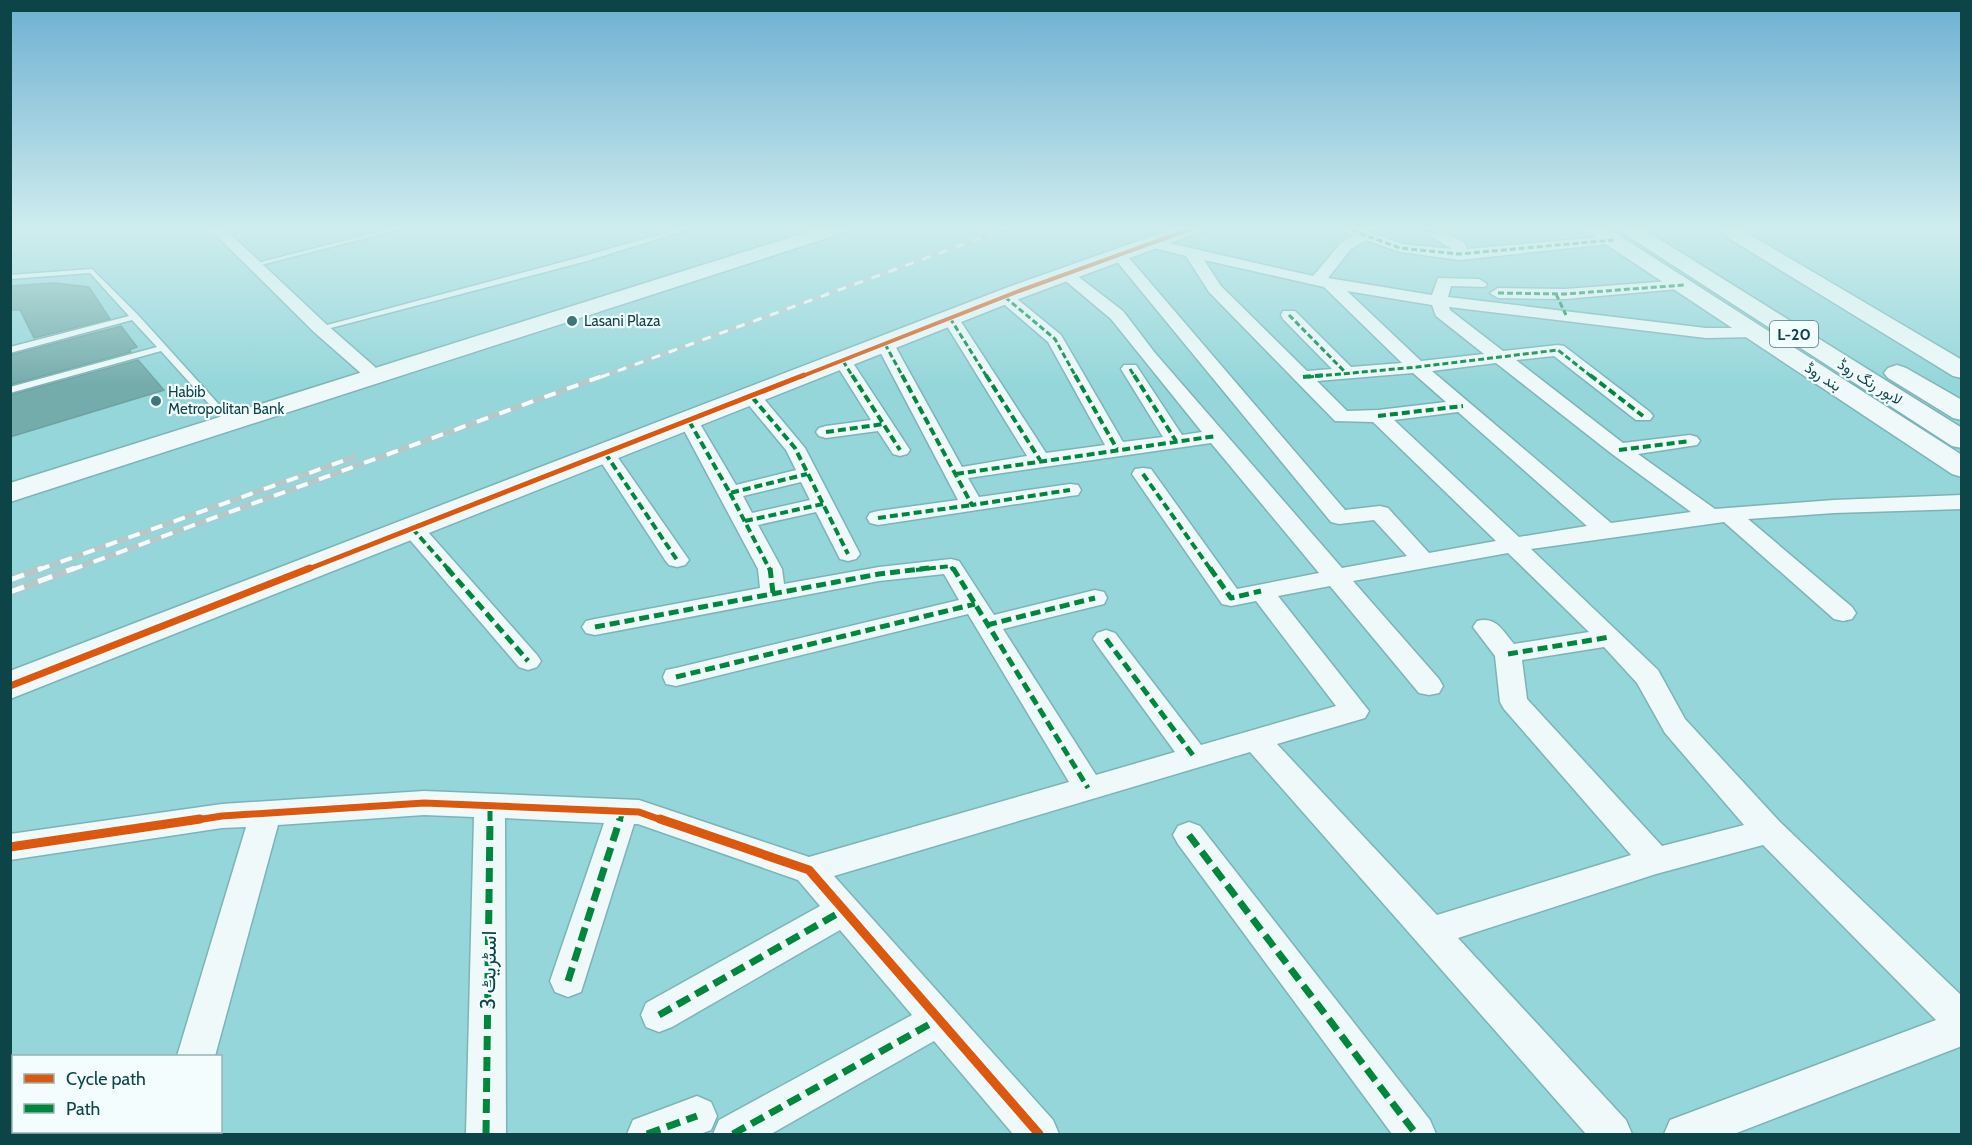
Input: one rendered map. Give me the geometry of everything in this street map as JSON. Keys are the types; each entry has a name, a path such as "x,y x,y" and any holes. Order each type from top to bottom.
{"main road":[{"path":"10,493 369,371 650,280"},
{"path":"10,485 671,280"},
{"path":"10,686 1049,280"},
{"name":"بند روڈ","path":"1678,280 1962,468"},
{"name":"لاہور رنگ روڈ","path":"1694,280 1962,440"},
{"name":"لاہور رنگ روڈ","path":"1746,280 1962,412"},
{"path":"1812,280 1962,371"}],"street":[{"path":"269,280 369,371"},
{"path":"1074,280 1117,315 1149,357 1429,686"},
{"path":"1140,280 1339,517 1380,513 1422,559"},
{"path":"1211,280 1215,289 1342,417 1378,416 1463,406"},
{"path":"1318,280 1439,300 1706,333 1755,332"},
{"path":"1477,280 1479,284 1443,281 1439,300 1442,312 1619,450 1719,516 1843,613"},
{"path":"1323,282 1605,530"},
{"path":"1498,292 1556,294 1684,285"},
{"path":"1556,294 1566,315"},
{"path":"1005,297 1056,339 1117,449"},
{"path":"1289,315 1346,373"},
{"path":"950,318 1040,460"},
{"path":"885,344 972,505"},
{"path":"1303,377 1417,367 1558,350 1643,416"},
{"path":"843,361 900,450"},
{"path":"1130,369 1176,441"},
{"path":"752,397 795,448 848,554"},
{"path":"1378,416 1610,637 1648,677 1675,726 1712,770 1769,831 1962,1021"},
{"path":"690,421 770,569 773,593"},
{"path":"826,432 884,424"},
{"path":"956,474 1216,436"},
{"path":"1619,450 1690,441"},
{"path":"605,453 677,560"},
{"path":"730,493 807,474"},
{"path":"1143,474 1231,598 1422,559 1605,530 1719,516 1876,504 1962,502"},
{"path":"878,518 1070,490"},
{"path":"745,521 823,504"},
{"path":"411,528 528,661"},
{"path":"595,627 879,574 951,566 1088,788"},
{"path":"809,870 1355,711 1262,591"},
{"path":"676,677 981,614 1095,598"},
{"path":"1486,627 1508,654 1514,702 1656,861"},
{"path":"1508,654 1610,637"},
{"path":"1107,639 1195,758"},
{"path":"1256,740 1612,1134"},
{"path":"10,847 222,816 424,803 639,812 809,870 1039,1134"},
{"name":"اسٹریٹ 3","path":"486,1134 490,806"},
{"path":"568,981 623,812"},
{"path":"196,1055 266,813"},
{"path":"1431,933 1656,861 1769,831"},
{"path":"1190,835 1416,1134"},
{"path":"659,1015 844,910"},
{"path":"733,1134 939,1019"},
{"path":"1684,1134 1962,1028"},
{"path":"655,1133 697,1116"}],"lane":[{"path":"101,280 227,419"},
{"path":"320,328 502,280"},
{"path":"10,339 12,350 135,317"},
{"path":"10,390 163,348"}],"building":[{"path":"54,283 89,287 110,319 34,338 20,310 10,310 10,286"},
{"path":"121,326 137,347 129,350 131,352 10,385 10,355"},
{"path":"138,360 164,390 10,437 10,395"}],"railway":[{"path":"601,377 865,280"},
{"path":"71,570 605,375"},
{"path":"38,570 354,457"},
{"path":"10,580 42,568"},
{"path":"10,592 75,568"}],"marked path":[{"path":"1498,293 1565,294 1684,285"},
{"path":"1556,294 1566,315"},
{"path":"1005,297 1055,339 1117,449"},
{"path":"1289,315 1346,373"},
{"path":"950,318 1040,460"},
{"path":"885,344 972,505 1070,490"},
{"path":"1303,377 1417,367 1558,350 1643,416"},
{"path":"843,361 900,450"},
{"path":"1130,369 1176,441"},
{"path":"752,397 795,448 848,554"},
{"path":"1378,416 1463,406"},
{"path":"689,421 730,493 807,474"},
{"path":"826,432 884,424"},
{"path":"956,474 1216,436"},
{"path":"1619,450 1690,441"},
{"path":"605,453 677,560"},
{"path":"1143,474 1231,598 1261,591"},
{"path":"730,493 770,569 773,593"},
{"path":"745,521 823,504"},
{"path":"878,518 972,505"},
{"path":"412,528 528,661"},
{"path":"595,627 879,574 951,566 1088,788"},
{"path":"987,625 1095,598"},
{"path":"676,677 975,604"},
{"path":"1508,654 1610,637"},
{"path":"1106,639 1195,758"},
{"path":"486,1134 490,806"},
{"path":"568,981 623,811"},
{"path":"1189,835 1416,1134"},
{"path":"659,1015 844,910"},
{"path":"733,1134 939,1019"},
{"path":"647,1134 697,1116"}],"cycle path":[{"path":"10,686 1048,280"},
{"path":"10,847 222,816 424,803 639,812 809,870 1039,1134"}],"place":[{"name":"Lasani Plaza","path":"572,321"},
{"name":"Habib Metropolitan Bank","path":"156,401"}]}
